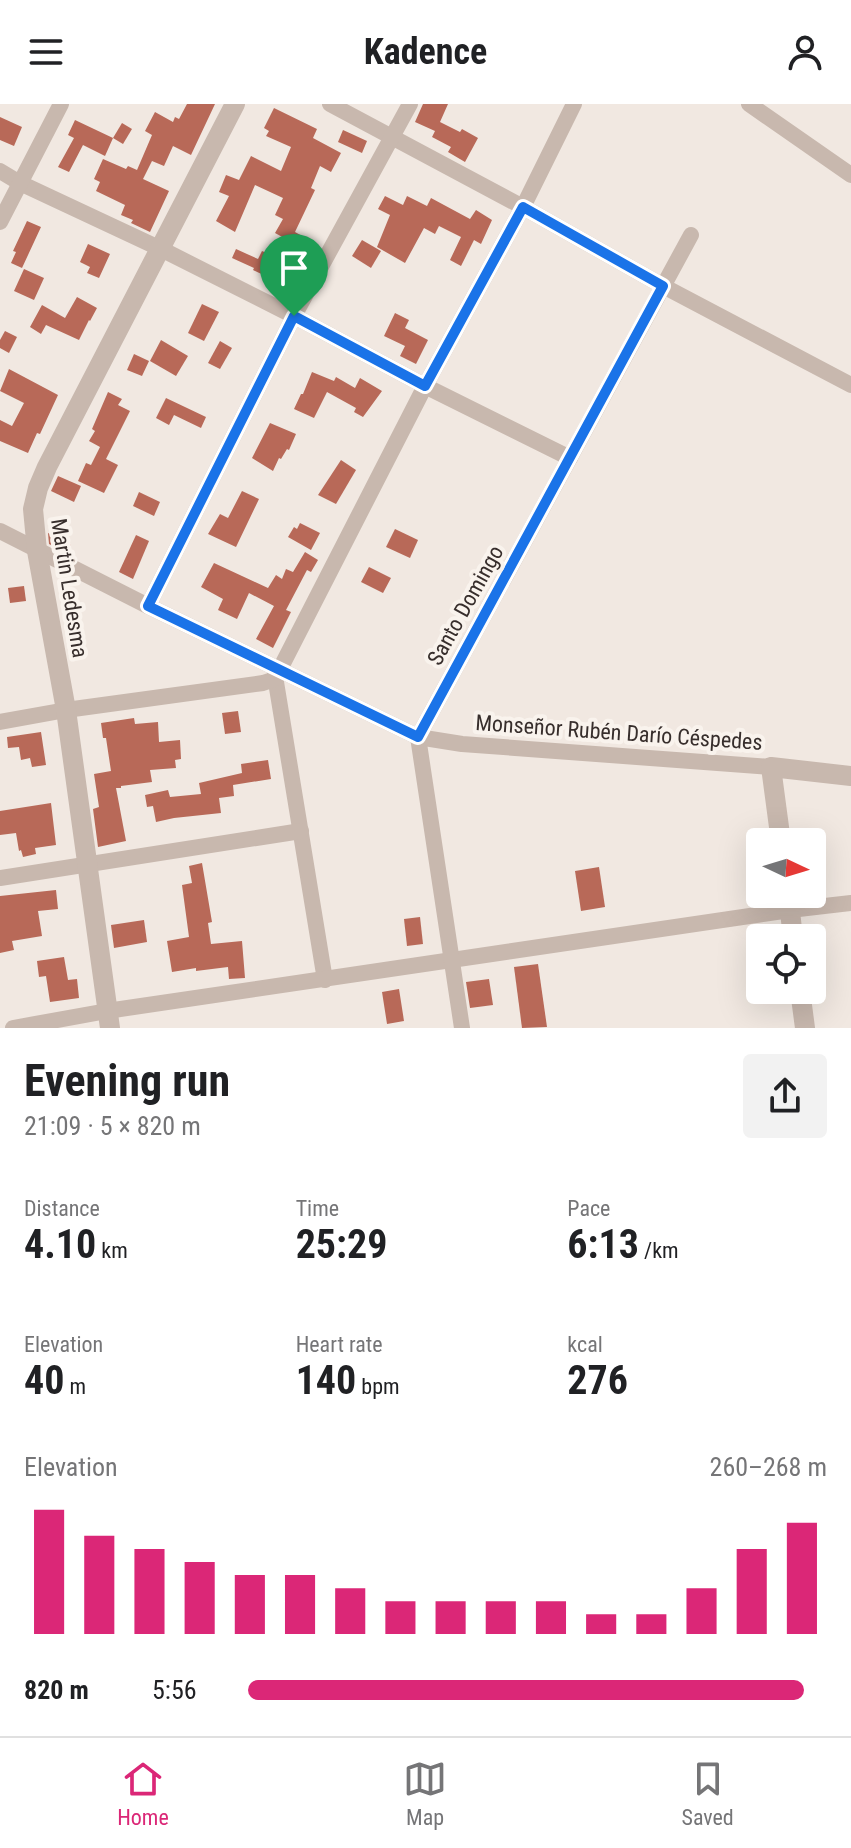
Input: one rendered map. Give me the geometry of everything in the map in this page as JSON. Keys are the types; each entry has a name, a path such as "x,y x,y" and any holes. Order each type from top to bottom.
{"street":[{"path":"0,222 61,104"},
{"name":"Martin Ledesma","path":"108,1020 89,865 66,710 37,551 33,509 42,477 235,104"},
{"path":"330,104 851,385"},
{"path":"148,606 294,316 410,104"},
{"path":"0,722 272,680 425,386 523,207 574,104"},
{"path":"749,104 851,175"},
{"path":"0,171 161,249 570,458"},
{"name":"Santo Domingo","path":"418,737 691,235"},
{"name":"Monseñor Rubén Darío Céspedes","path":"0,531 277,674 418,737 462,744 771,767 851,776"},
{"path":"277,674 325,980"},
{"path":"418,737 462,1028"},
{"path":"771,767 779,828"},
{"path":"0,878 301,831"},
{"path":"826,903 851,903"},
{"path":"13,1028 108,1020 755,908"},
{"path":"802,1004 805,1028"}],"building":[{"path":"187,104 215,104 191,155 173,146 164,166 152,161 143,179 169,191 150,232 121,215 125,205 96,191 100,182 94,179 103,159 126,169 128,166 137,170 152,135 145,131 155,112 173,122 175,117 179,119"},
{"path":"423,104 448,104 440,122 478,138 465,162 448,152 451,147 432,137 435,131 415,122"},
{"path":"274,108 317,129 313,138 341,153 331,172 320,166 311,188 315,190 295,232 304,237 283,286 232,258 236,249 258,259 262,251 278,258 286,239 275,233 283,219 275,215 283,198 255,185 235,232 216,221 229,196 219,192 226,175 239,180 251,156 281,171 291,147 266,136 269,131 264,128"},
{"path":"0,117 22,127 14,146 0,140"},
{"path":"75,120 113,138 105,156 83,145 69,172 58,167 74,138 68,135"},
{"path":"122,123 132,129 123,144 113,138"},
{"path":"343,130 367,141 362,153 338,142"},
{"path":"385,196 403,205 407,196 427,206 431,198 470,219 476,210 492,220 481,244 474,240 461,266 450,260 461,237 439,226 435,234 424,228 405,263 377,247 390,215 378,209"},
{"path":"27,221 41,227 22,268 11,263 16,252 13,251"},
{"path":"362,240 381,251 371,268 352,256"},
{"path":"88,244 110,254 99,278 87,273 90,267 80,262"},
{"path":"24,269 44,278 34,300 14,291"},
{"path":"77,297 97,308 79,340 46,325 41,334 30,327 42,305 65,318"},
{"path":"202,304 219,312 204,341 188,333"},
{"path":"395,313 409,320 405,328 428,340 416,364 400,356 405,346 384,336"},
{"path":"5,331 17,337 9,353 0,348"},
{"path":"161,340 188,356 176,376 150,361"},
{"path":"220,341 232,348 220,369 208,363"},
{"path":"134,354 149,361 142,376 127,370"},
{"path":"9,369 58,395 28,453 0,441 0,420 12,426 24,403 0,391"},
{"path":"312,372 334,381 336,377 355,388 360,378 382,391 363,417 354,412 356,408 327,392 314,418 294,409"},
{"path":"108,392 122,399 118,405 130,411 106,459 118,465 104,493 78,481 86,463 91,465 100,447 89,441"},
{"path":"166,398 206,417 201,428 174,415 169,425 156,418"},
{"path":"270,423 296,434 289,450 279,458 273,471 252,458"},
{"path":"341,460 356,470 336,504 318,495"},
{"path":"58,476 81,486 74,502 51,491"},
{"path":"242,491 259,499 236,547 208,534 220,514 228,518"},
{"path":"139,492 160,502 154,516 133,506"},
{"path":"300,523 320,533 311,550 288,537"},
{"path":"395,529 418,540 410,558 386,547"},
{"path":"48,533 71,545 67,553 49,544"},
{"path":"136,535 149,541 133,579 119,572"},
{"path":"305,552 318,560 311,572 307,570 286,610 291,612 273,648 256,639 274,606 249,593 237,619 218,610 223,599 201,587 214,563 268,588 276,575 282,579 286,569 293,572"},
{"path":"369,567 391,578 383,593 361,582"},
{"path":"24,586 26,601 10,603 8,588"},
{"path":"238,711 241,732 225,734 222,713"},
{"path":"134,718 135,724 158,722 159,742 180,740 181,759 175,760 176,768 150,770 152,782 116,788 126,841 98,847 93,809 99,807 94,774 111,771 101,723"},
{"path":"41,732 46,765 32,767 30,758 21,760 19,747 8,748 7,737"},
{"path":"268,760 271,779 233,785 234,796 219,798 221,813 156,822 153,806 147,807 145,795 168,790 170,797 201,794 199,783 242,773 241,764"},
{"path":"51,803 56,845 35,848 36,854 23,857 16,833 0,835 0,811"},
{"path":"202,863 212,922 208,923 211,944 242,941 245,978 229,979 228,967 172,972 167,941 189,937 182,885 192,883 189,866"},
{"path":"599,867 605,907 581,911 575,871"},
{"path":"56,890 58,909 38,911 42,936 12,941 14,950 0,953 0,896"},
{"path":"420,917 423,944 407,946 404,919"},
{"path":"144,920 147,942 114,948 111,925"},
{"path":"64,957 68,980 77,979 79,998 50,1002 46,976 39,977 37,961"},
{"path":"538,964 547,1027 522,1028 514,967"},
{"path":"489,979 493,1005 470,1008 466,982"},
{"path":"399,989 404,1021 387,1024 382,992"}],"route":[{"path":"523,207 663,286 418,737 148,606 294,316 425,386 523,207"}]}
